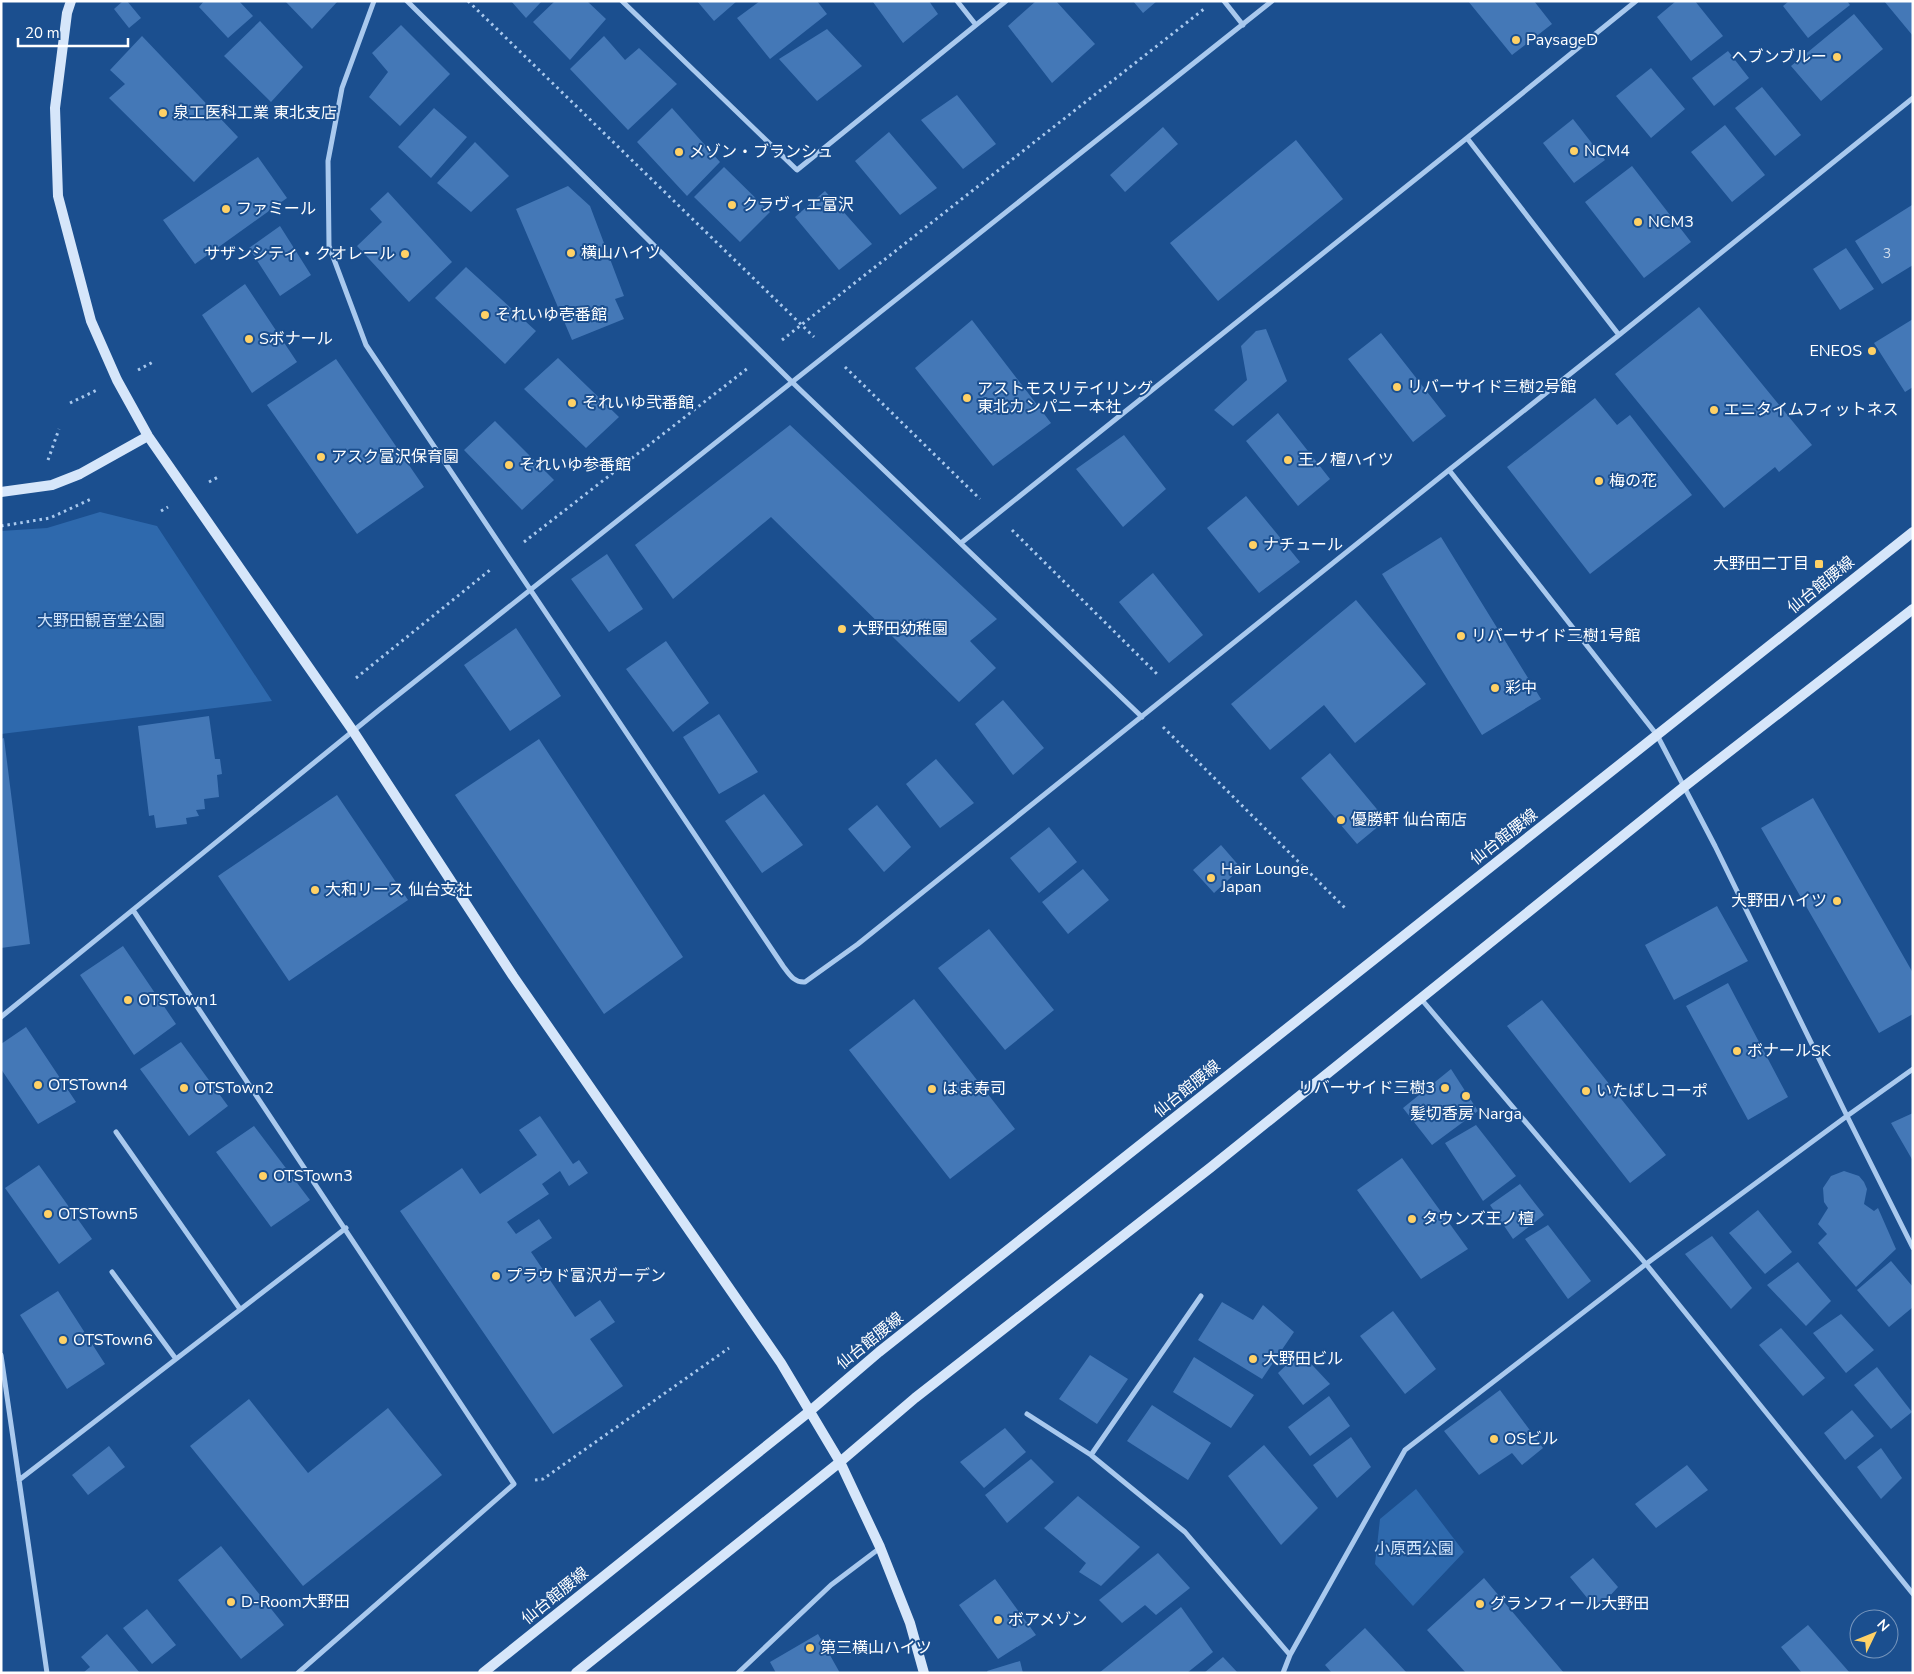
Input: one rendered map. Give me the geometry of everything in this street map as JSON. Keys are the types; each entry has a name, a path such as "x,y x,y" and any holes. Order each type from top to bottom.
{"main road":[{"path":"71,1 67,13 55,108 58,196 91,321 117,380 148,436 352,731 513,976 782,1363 840,1462 880,1547 910,1623 924,1673"},
{"path":"1,492 52,485 80,474 148,436"},
{"name":"仙台館腰線","path":"483,1673 810,1411 879,1352 1913,532"},
{"path":"576,1673 840,1462 915,1398 1422,1000 1685,786 1913,609"}],"street":[{"path":"374,1 342,88 328,161 329,246 366,345 783,966 794,980 800,983 805,982 858,944 1913,98"},
{"path":"407,1 792,382 1142,717"},
{"path":"622,1 797,170 1006,1"},
{"path":"957,1 976,24"},
{"path":"1224,1 1243,25"},
{"path":"1,1017 352,731 1272,1"},
{"path":"961,543 1636,1"},
{"path":"1466,138 1619,335"},
{"path":"1449,470 1657,735 1685,786 1913,1248"},
{"path":"133,910 346,1228 514,1484 298,1673"},
{"path":"1422,1000 1646,1264 1913,1594"},
{"path":"1283,1673 1290,1655 1405,1450 1646,1264 1913,1069"},
{"path":"116,1132 240,1309"},
{"path":"20,1480 346,1228"},
{"path":"112,1272 176,1359"},
{"path":"1091,1455 1200,1296"},
{"path":"1,1355 46,1673"},
{"path":"1027,1414 1091,1455 1185,1532 1290,1655"},
{"path":"738,1673 831,1585 880,1547"}],"path":[{"path":"468,1 996,514 1164,681 1164,700 1160,725 1347,910"},
{"path":"356,678 508,555 1206,7"},
{"path":"41,462 49,460 59,429"},
{"path":"1,526 50,518 91,499"},
{"path":"514,1484 543,1479 729,1348"}],"green space":[{"name":"大野田観音堂公園","path":"100,512 157,526 272,701 1,734 1,531 47,528"},
{"name":"小原西公園","path":"1416,1489 1464,1552 1413,1606 1375,1564 1380,1519"}],"building":[{"path":"123,1 127,1 141,18 129,28 114,9"},
{"path":"204,1 239,1 253,16 228,38 199,7"},
{"path":"285,1 338,1 312,29"},
{"path":"511,1 542,1 526,18"},
{"path":"555,1 587,1 606,19 570,60 533,22"},
{"path":"697,1 737,1 714,21"},
{"path":"760,1 817,1 827,14 770,59 737,18"},
{"path":"929,1 938,14 903,43 873,2"},
{"path":"1036,1 1056,1 1095,44 1052,83 1008,26"},
{"path":"1133,1 1157,1 1143,13"},
{"name":"PaysageD","path":"1468,1 1534,1 1552,24 1512,55"},
{"path":"1676,1 1695,1 1723,36 1691,61 1657,17"},
{"path":"1789,1 1847,1 1850,5 1808,38 1783,6"},
{"path":"1884,1 1913,1 1913,36"},
{"name":"ヘブンブルー","path":"1854,14 1883,49 1821,101 1791,66"},
{"path":"260,21 303,67 271,102 224,56"},
{"path":"401,25 450,74 400,126 369,97 388,72 372,53"},
{"path":"827,29 862,66 817,101 779,59"},
{"path":"142,36 238,137 194,182 109,98 125,84 110,70"},
{"path":"604,36 625,60 639,48 677,84 628,130 570,69"},
{"path":"1728,51 1749,78 1714,106 1692,78"},
{"path":"1651,68 1685,109 1651,138 1616,96"},
{"path":"1762,87 1801,135 1775,156 1735,108"},
{"path":"957,95 996,144 963,169 921,120"},
{"path":"434,108 467,137 431,178 398,147"},
{"name":"メゾン・ブランシュ","path":"672,108 720,162 687,196 637,142"},
{"name":"NCM4","path":"1573,119 1605,160 1574,183 1543,143"},
{"path":"1725,125 1765,175 1732,202 1691,152"},
{"path":"1163,127 1178,144 1125,192 1110,175"},
{"path":"889,132 937,188 900,215 855,161"},
{"path":"1296,140 1343,199 1218,301 1170,243"},
{"path":"475,142 509,176 471,212 437,183"},
{"name":"ファミール","path":"258,157 287,198 195,264 163,220"},
{"name":"NCM3","path":"1632,166 1691,242 1644,278 1585,202"},
{"name":"クラヴィエ富沢","path":"724,167 770,212 740,242 694,197"},
{"name":"横山ハイツ","path":"568,186 590,206 624,296 615,299 624,319 572,340 516,209"},
{"path":"825,191 872,244 839,270 795,217"},
{"name":"サザンシティ・クオレール","path":"388,192 452,262 409,302 357,246 382,222 370,209"},
{"path":"1912,205 1913,265 1882,284 1855,241"},
{"path":"280,226 311,275 280,296 249,248"},
{"path":"1846,248 1874,289 1840,310 1813,269"},
{"name":"それいゆ壱番館","path":"466,267 536,331 505,364 435,298"},
{"name":"Sボナール","path":"245,284 297,362 252,393 202,315"},
{"name":"エニタイムフィットネス","path":"1699,307 1812,445 1779,472 1775,467 1724,508 1615,374"},
{"path":"1913,319 1913,387 1905,392 1874,343"},
{"path":"972,320 1051,423 993,466 915,368"},
{"path":"1266,329 1287,381 1233,426 1214,410 1247,380 1241,346 1256,331"},
{"name":"リバーサイド三樹2号館","path":"1381,333 1446,416 1413,442 1348,359"},
{"name":"それいゆ弐番館","path":"558,358 619,417 586,448 524,389"},
{"path":"336,359 424,487 357,534 267,405"},
{"name":"梅の花","path":"1595,398 1617,425 1630,415 1692,495 1590,574 1507,467"},
{"name":"王ノ檀ハイツ","path":"1278,413 1330,479 1298,506 1246,441"},
{"name":"それいゆ参番館","path":"495,421 554,480 522,510 464,450"},
{"path":"790,425 997,619 970,641 996,668 959,702 771,517 673,599 635,545"},
{"path":"1124,435 1166,489 1123,527 1076,469"},
{"name":"ナチュール","path":"1246,496 1300,562 1259,593 1207,528"},
{"name":"リバーサイド三樹1号館","path":"1441,537 1541,699 1482,735 1382,574"},
{"path":"607,554 643,609 609,632 571,579"},
{"path":"1153,573 1203,635 1169,663 1119,602"},
{"path":"1356,600 1426,684 1355,743 1324,705 1270,750 1231,704"},
{"path":"516,628 561,696 510,731 464,665"},
{"path":"666,641 709,703 673,732 626,669"},
{"path":"1003,700 1044,748 1013,775 975,724"},
{"path":"719,714 758,772 719,794 683,737"},
{"path":"209,716 215,759 220,759 222,774 217,775 219,797 204,799 205,809 196,810 199,816 186,818 187,824 156,828 154,815 149,816 138,726"},
{"path":"4,738 30,944 1,948 1,739"},
{"path":"539,739 683,957 604,1014 455,795"},
{"path":"1330,753 1386,820 1357,844 1301,778"},
{"path":"936,759 974,803 940,828 906,784"},
{"path":"764,794 803,845 762,873 725,821"},
{"path":"337,795 408,900 289,981 218,876"},
{"name":"大野田ハイツ","path":"1813,798 1913,973 1913,1014 1879,1033 1761,828"},
{"path":"877,805 911,847 884,872 848,829"},
{"path":"1049,827 1077,862 1039,893 1010,858"},
{"path":"1221,845 1241,868 1214,893 1193,870"},
{"path":"1083,869 1109,900 1068,934 1042,902"},
{"path":"1717,906 1748,961 1674,1000 1645,945"},
{"path":"989,929 1054,1010 1005,1050 938,968"},
{"name":"OTSTown1","path":"123,946 176,1024 134,1055 80,975"},
{"name":"ボナールSK","path":"1728,983 1788,1097 1748,1120 1686,1006"},
{"name":"はま寿司","path":"914,999 1015,1129 950,1179 849,1050"},
{"name":"いたばしコーポ","path":"1542,1000 1666,1155 1630,1183 1507,1026"},
{"name":"OTSTown4","path":"26,1027 76,1102 38,1124 1,1069 1,1044"},
{"name":"OTSTown2","path":"181,1042 228,1106 189,1136 140,1069"},
{"name":"リバーサイド三樹3","path":"1451,1069 1478,1111 1432,1145 1403,1108"},
{"path":"1913,1113 1913,1161 1891,1123"},
{"name":"プラウド富沢ガーデン","path":"540,1116 573,1164 579,1160 588,1173 569,1186 560,1171 542,1184 549,1194 507,1222 516,1234 539,1219 552,1238 531,1252 575,1317 600,1300 615,1322 590,1339 623,1386 553,1434 400,1211 462,1168 480,1194 537,1155 519,1130"},
{"path":"1476,1125 1516,1176 1483,1201 1445,1143"},
{"name":"OTSTown3","path":"254,1126 310,1200 271,1227 216,1152"},
{"name":"タウンズ王ノ檀","path":"1402,1158 1468,1249 1421,1279 1357,1190"},
{"name":"OTSTown5","path":"39,1165 92,1239 59,1264 5,1188"},
{"path":"1844,1171 1859,1176 1864,1182 1867,1189 1864,1204 1874,1211 1878,1208 1896,1249 1856,1287 1818,1243 1827,1234 1818,1224 1828,1208 1824,1202 1823,1188 1831,1176"},
{"path":"1520,1184 1544,1215 1513,1239 1490,1205"},
{"path":"1758,1210 1792,1252 1765,1274 1729,1233"},
{"path":"1548,1225 1591,1281 1568,1299 1525,1239"},
{"path":"1712,1236 1752,1288 1731,1309 1685,1254"},
{"path":"1891,1261 1913,1287 1913,1307 1889,1327 1857,1290"},
{"path":"1798,1262 1831,1301 1806,1326 1767,1285"},
{"name":"OTSTown6","path":"58,1291 105,1364 67,1389 20,1315"},
{"name":"大野田ビル","path":"1222,1302 1253,1320 1263,1305 1294,1332 1262,1379 1198,1340"},
{"path":"1393,1311 1436,1369 1405,1394 1360,1336"},
{"path":"1841,1314 1874,1350 1846,1373 1813,1333"},
{"path":"1781,1328 1825,1378 1803,1396 1759,1345"},
{"path":"1300,1352 1330,1384 1303,1405 1278,1373"},
{"path":"1090,1355 1128,1379 1097,1424 1059,1399"},
{"path":"1194,1357 1254,1395 1231,1428 1173,1392"},
{"path":"1877,1367 1912,1412 1891,1429 1854,1385"},
{"name":"OSビル","path":"1500,1390 1543,1448 1522,1465 1512,1453 1479,1475 1444,1431"},
{"path":"1329,1396 1350,1426 1310,1456 1288,1427"},
{"path":"249,1399 308,1473 388,1408 442,1475 303,1586 190,1446"},
{"path":"1152,1405 1211,1443 1188,1480 1127,1441"},
{"path":"1852,1410 1874,1436 1845,1460 1824,1433"},
{"path":"1005,1428 1026,1452 984,1488 960,1462"},
{"path":"1351,1437 1371,1467 1337,1498 1313,1465"},
{"path":"1264,1445 1318,1508 1281,1545 1228,1476"},
{"path":"109,1446 125,1467 88,1495 72,1475"},
{"path":"1881,1448 1902,1478 1881,1499 1857,1467"},
{"path":"1031,1459 1054,1482 1007,1523 985,1495"},
{"path":"1687,1465 1708,1490 1656,1528 1635,1504"},
{"path":"1078,1496 1140,1547 1101,1586 1079,1572 1086,1563 1044,1528"},
{"name":"D-Room大野田","path":"221,1546 284,1625 241,1659 178,1580"},
{"path":"1158,1553 1190,1588 1156,1615 1145,1605 1122,1623 1099,1600"},
{"path":"1593,1558 1618,1587 1597,1610 1570,1577"},
{"name":"グランフィール大野田","path":"1484,1578 1564,1673 1466,1673 1427,1630"},
{"name":"ボアメゾン","path":"995,1579 1036,1635 998,1659 959,1605"},
{"path":"1181,1607 1213,1652 1187,1673 1099,1673"},
{"path":"147,1609 176,1645 152,1664 123,1628"},
{"path":"1808,1625 1850,1673 1802,1673 1781,1647"},
{"path":"1365,1628 1407,1673 1332,1673 1325,1665"},
{"path":"107,1634 140,1673 83,1673 90,1667 81,1657"},
{"name":"第三横山ハイツ","path":"818,1634 840,1673 776,1673 770,1662"},
{"path":"1223,1657 1238,1673 1204,1673"},
{"path":"1020,1661 1023,1673 988,1673 987,1671"}],"place":[{"name":"PaysageD","path":"1516,40"},
{"name":"ヘブンブルー","path":"1837,57"},
{"name":"泉工医科工業 東北支店","path":"163,113"},
{"name":"NCM4","path":"1574,151"},
{"name":"メゾン・ブランシュ","path":"679,152"},
{"name":"クラヴィエ富沢","path":"732,205"},
{"name":"ファミール","path":"226,209"},
{"name":"NCM3","path":"1638,222"},
{"name":"横山ハイツ","path":"571,253"},
{"name":"サザンシティ・クオレール","path":"405,254"},
{"name":"それいゆ壱番館","path":"485,315"},
{"name":"Sボナール","path":"249,339"},
{"name":"ENEOS","path":"1872,351"},
{"name":"リバーサイド三樹2号館","path":"1397,387"},
{"name":"アストモスリテイリング 東北カンパニー本社","path":"967,398"},
{"name":"それいゆ弐番館","path":"572,403"},
{"name":"エニタイムフィットネス","path":"1714,410"},
{"name":"アスク富沢保育園","path":"321,457"},
{"name":"王ノ檀ハイツ","path":"1288,460"},
{"name":"それいゆ参番館","path":"509,465"},
{"name":"梅の花","path":"1599,481"},
{"name":"ナチュール","path":"1253,545"},
{"name":"大野田二丁目","path":"1819,564"},
{"name":"大野田幼稚園","path":"842,629"},
{"name":"リバーサイド三樹1号館","path":"1461,636"},
{"name":"彩中","path":"1495,688"},
{"name":"優勝軒 仙台南店","path":"1341,820"},
{"name":"Hair Lounge Japan","path":"1211,878"},
{"name":"大和リース 仙台支社","path":"315,890"},
{"name":"大野田ハイツ","path":"1837,901"},
{"name":"OTSTown1","path":"128,1000"},
{"name":"ボナールSK","path":"1737,1051"},
{"name":"OTSTown4","path":"38,1085"},
{"name":"OTSTown2","path":"184,1088"},
{"name":"リバーサイド三樹3","path":"1445,1088"},
{"name":"はま寿司","path":"932,1089"},
{"name":"いたばしコーポ","path":"1586,1091"},
{"name":"髪切香房 Narga","path":"1466,1096"},
{"name":"OTSTown3","path":"263,1176"},
{"name":"OTSTown5","path":"48,1214"},
{"name":"タウンズ王ノ檀","path":"1412,1219"},
{"name":"プラウド富沢ガーデン","path":"496,1276"},
{"name":"OTSTown6","path":"63,1340"},
{"name":"大野田ビル","path":"1253,1359"},
{"name":"OSビル","path":"1494,1439"},
{"name":"D-Room大野田","path":"231,1602"},
{"name":"グランフィール大野田","path":"1480,1604"},
{"name":"ボアメゾン","path":"998,1620"},
{"name":"第三横山ハイツ","path":"810,1648"}]}
